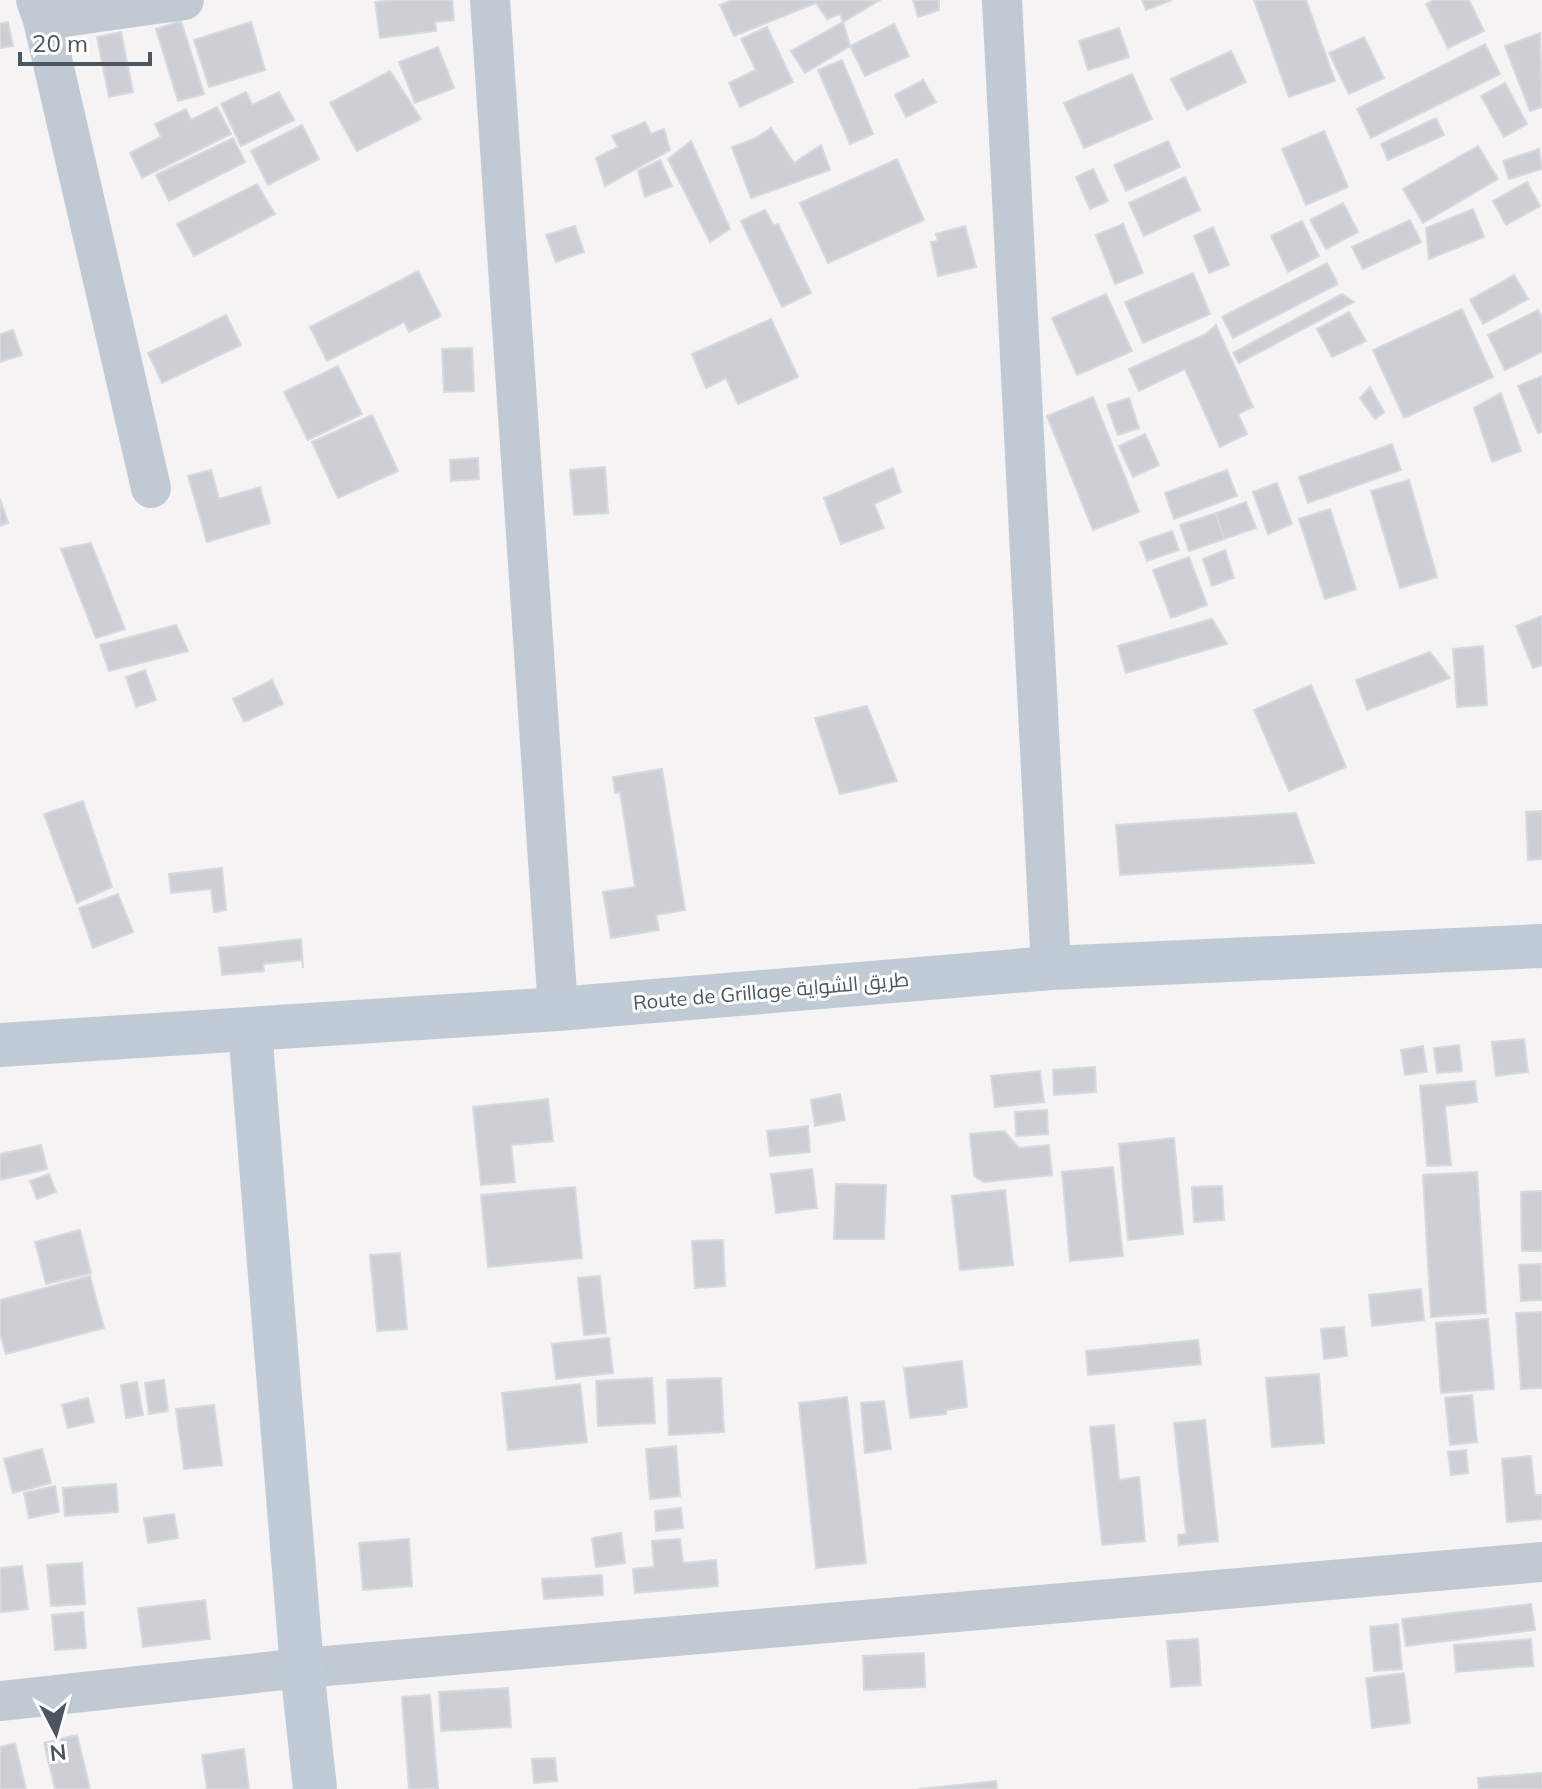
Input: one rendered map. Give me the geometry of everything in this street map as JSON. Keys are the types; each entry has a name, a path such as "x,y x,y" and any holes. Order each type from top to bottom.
{"street":[{"path":"151,488 39,10 184,0"},
{"path":"490,0 558,1009"},
{"path":"1002,0 1051,968"},
{"name":"Route de Grillage طريق الشواية","path":"0,1045 558,1009 1051,968 1542,946"},
{"path":"250,1030 302,1668 315,1789"},
{"path":"0,1701 302,1668 1542,1562"}],"building":[{"path":"452,0 454,20 435,22 436,31 380,38 375,2"},
{"path":"732,0 880,0 843,22 840,14 827,19 816,3 734,36 720,5"},
{"path":"913,0 939,0 939,10 918,17"},
{"path":"1142,0 1172,0 1146,10"},
{"path":"1254,0 1306,0 1335,81 1289,97"},
{"path":"1434,0 1469,0 1484,31 1448,48 1426,4"},
{"path":"181,21 204,94 178,101 156,29"},
{"path":"8,22 13,46 0,48 0,24"},
{"path":"251,22 265,70 209,87 194,40"},
{"path":"843,22 850,46 805,73 791,51"},
{"path":"894,24 909,56 865,76 850,46"},
{"path":"767,27 793,82 740,107 729,83 756,70 741,39"},
{"path":"1119,28 1129,57 1088,70 1079,41"},
{"path":"121,32 133,92 109,97 97,37"},
{"path":"1540,33 1542,107 1530,111 1505,46"},
{"path":"1364,37 1384,78 1349,94 1329,53"},
{"path":"1485,44 1500,74 1371,138 1357,109"},
{"path":"438,47 454,88 415,103 399,62"},
{"path":"1231,51 1246,82 1187,110 1171,79"},
{"path":"842,60 873,134 850,144 818,70"},
{"path":"390,71 421,119 357,151 330,103"},
{"path":"1132,74 1152,119 1084,148 1064,103"},
{"path":"923,80 936,102 906,117 895,95"},
{"path":"1505,83 1527,124 1504,137 1481,96"},
{"path":"246,92 252,105 279,92 294,120 241,146 221,104"},
{"path":"217,107 231,134 142,178 130,153 161,137 155,124 186,109 191,120"},
{"path":"1436,118 1444,135 1388,160 1381,144"},
{"path":"645,122 651,134 664,129 670,150 605,186 596,158 618,147 612,136"},
{"path":"302,125 319,159 268,185 251,151"},
{"path":"771,128 794,163 821,145 830,170 751,198 732,147 754,139"},
{"path":"1324,131 1348,187 1306,205 1282,149"},
{"path":"233,138 245,162 169,201 156,175"},
{"path":"691,141 730,229 710,242 668,159"},
{"path":"1168,141 1180,167 1126,191 1114,165"},
{"path":"1478,146 1498,179 1423,223 1403,189"},
{"path":"1539,149 1542,169 1509,179 1503,161"},
{"path":"897,159 924,220 828,263 800,203"},
{"path":"660,160 672,186 645,197 638,171"},
{"path":"1093,169 1108,201 1090,209 1076,177"},
{"path":"1185,177 1200,210 1144,236 1129,203"},
{"path":"1527,182 1540,206 1506,225 1493,201"},
{"path":"257,184 275,214 194,256 177,224"},
{"path":"1343,203 1358,232 1326,249 1310,220"},
{"path":"1473,209 1484,237 1429,259 1426,228"},
{"path":"765,210 774,226 778,224 811,293 782,307 741,221"},
{"path":"1410,220 1421,242 1363,269 1352,247"},
{"path":"1302,221 1319,256 1288,272 1271,236"},
{"path":"1123,224 1143,273 1115,284 1096,235"},
{"path":"575,226 584,252 556,262 546,235"},
{"path":"965,226 976,267 938,276 931,242 938,241 936,234"},
{"path":"1213,227 1229,265 1209,273 1194,236"},
{"path":"1327,263 1338,284 1233,338 1222,317"},
{"path":"418,271 441,316 409,332 404,322 327,361 310,327"},
{"path":"1193,273 1210,314 1143,343 1125,302"},
{"path":"1514,275 1528,299 1483,324 1470,300"},
{"path":"1106,294 1132,351 1077,375 1052,318"},
{"path":"1342,294 1354,302 1239,363 1233,353"},
{"path":"1462,309 1493,377 1404,418 1373,350"},
{"path":"1538,310 1542,317 1542,352 1505,370 1488,335"},
{"path":"1349,312 1366,341 1332,357 1317,329"},
{"path":"226,315 241,345 162,383 148,353"},
{"path":"771,319 798,377 738,404 726,378 706,388 692,354"},
{"path":"1216,325 1253,407 1238,414 1247,434 1220,447 1185,369 1139,391 1129,369 1206,334"},
{"path":"13,330 22,355 0,362 0,334"},
{"path":"472,348 474,391 444,392 442,349"},
{"path":"338,366 362,414 308,440 284,392"},
{"path":"1542,376 1542,432 1538,433 1518,386"},
{"path":"1370,387 1384,412 1375,419 1360,398"},
{"path":"1501,393 1521,451 1492,462 1474,408"},
{"path":"1093,397 1139,512 1093,530 1047,416"},
{"path":"1129,398 1139,428 1118,435 1107,405"},
{"path":"372,415 398,471 338,498 312,442"},
{"path":"1145,434 1159,465 1133,477 1119,446"},
{"path":"1392,444 1401,470 1308,503 1299,477"},
{"path":"478,458 479,479 451,481 450,460"},
{"path":"605,467 608,513 574,515 570,470"},
{"path":"893,468 901,492 874,504 884,528 841,544 824,498"},
{"path":"211,470 219,499 260,487 270,523 207,542 188,476"},
{"path":"1227,470 1237,496 1174,519 1165,493"},
{"path":"1409,480 1437,577 1400,588 1371,491"},
{"path":"1277,483 1292,524 1268,534 1253,492"},
{"path":"0,499 8,523 0,526"},
{"path":"1246,502 1256,528 1224,539 1216,513"},
{"path":"1330,509 1356,589 1325,599 1299,519"},
{"path":"1216,513 1224,539 1189,551 1180,525"},
{"path":"1172,531 1179,550 1147,561 1140,542"},
{"path":"91,543 125,629 96,638 61,549"},
{"path":"1225,550 1234,578 1212,586 1203,559"},
{"path":"1189,557 1207,605 1171,618 1153,570"},
{"path":"1542,616 1542,665 1533,668 1516,626"},
{"path":"1212,619 1227,644 1126,673 1118,646"},
{"path":"176,625 188,651 109,671 100,645"},
{"path":"1483,646 1487,705 1457,707 1453,649"},
{"path":"1430,652 1450,678 1367,710 1356,680"},
{"path":"145,670 156,700 136,707 126,677"},
{"path":"272,680 283,704 244,722 233,699"},
{"path":"1311,685 1346,767 1289,791 1254,710"},
{"path":"867,706 897,781 840,794 815,718"},
{"path":"662,769 685,910 656,915 659,930 611,938 603,892 635,887 620,792 615,793 613,777"},
{"path":"83,801 112,887 77,903 44,814"},
{"path":"1542,811 1542,859 1528,860 1526,812"},
{"path":"1296,813 1314,863 1120,875 1116,825"},
{"path":"222,868 226,910 214,912 211,889 171,893 169,874"},
{"path":"118,894 133,932 93,948 79,908"},
{"path":"301,939 303,968 302,960 263,964 264,971 222,975 219,948"},
{"path":"1524,1039 1528,1072 1496,1076 1492,1042"},
{"path":"1459,1045 1462,1071 1437,1073 1434,1048"},
{"path":"1423,1046 1427,1072 1405,1075 1401,1050"},
{"path":"1095,1067 1096,1092 1054,1095 1053,1070"},
{"path":"1040,1071 1044,1102 995,1107 991,1076"},
{"path":"1475,1081 1477,1102 1445,1106 1451,1165 1427,1166 1420,1086"},
{"path":"840,1094 845,1120 815,1126 811,1100"},
{"path":"548,1099 553,1141 511,1145 515,1182 481,1185 473,1107"},
{"path":"1047,1110 1048,1134 1016,1136 1015,1112"},
{"path":"808,1126 810,1152 770,1156 767,1131"},
{"path":"1004,1131 1019,1148 1049,1145 1052,1175 984,1182 974,1176 970,1134"},
{"path":"1174,1138 1183,1234 1128,1240 1119,1144"},
{"path":"41,1145 47,1169 0,1180 0,1154"},
{"path":"1113,1167 1123,1256 1070,1261 1062,1172"},
{"path":"812,1169 817,1208 776,1213 771,1174"},
{"path":"1477,1172 1486,1313 1431,1317 1423,1175"},
{"path":"49,1174 56,1192 37,1199 30,1181"},
{"path":"836,1184 886,1185 884,1239 834,1239"},
{"path":"1222,1186 1224,1220 1194,1222 1192,1187"},
{"path":"575,1187 582,1258 488,1267 481,1195"},
{"path":"1005,1190 1013,1265 960,1270 952,1196"},
{"path":"1542,1191 1542,1251 1522,1251 1521,1192"},
{"path":"80,1230 91,1273 46,1284 35,1242"},
{"path":"723,1240 725,1286 695,1288 692,1241"},
{"path":"400,1253 407,1329 377,1331 370,1255"},
{"path":"1541,1264 1542,1300 1521,1301 1519,1265"},
{"path":"90,1276 104,1328 6,1354 0,1333 0,1300"},
{"path":"600,1276 606,1333 584,1335 578,1278"},
{"path":"1421,1289 1424,1320 1372,1326 1369,1295"},
{"path":"1542,1312 1542,1388 1521,1389 1516,1313"},
{"path":"1488,1319 1494,1389 1441,1393 1436,1323"},
{"path":"1344,1327 1347,1356 1324,1359 1321,1329"},
{"path":"609,1338 613,1373 556,1379 552,1344"},
{"path":"1198,1340 1201,1364 1088,1375 1086,1351"},
{"path":"962,1361 967,1407 946,1410 946,1414 910,1418 904,1368"},
{"path":"1319,1374 1324,1443 1272,1447 1266,1378"},
{"path":"652,1378 655,1423 598,1426 596,1381"},
{"path":"721,1378 724,1432 669,1435 667,1380"},
{"path":"164,1380 168,1411 149,1414 145,1383"},
{"path":"137,1382 143,1415 126,1418 121,1385"},
{"path":"580,1384 587,1442 508,1450 502,1393"},
{"path":"1472,1395 1477,1442 1450,1445 1445,1398"},
{"path":"847,1397 866,1563 816,1568 799,1403"},
{"path":"88,1398 94,1422 68,1428 62,1405"},
{"path":"884,1401 891,1449 865,1453 861,1403"},
{"path":"214,1405 222,1465 184,1469 176,1409"},
{"path":"1205,1420 1218,1541 1179,1545 1178,1535 1186,1534 1174,1423"},
{"path":"1114,1425 1119,1480 1139,1477 1145,1541 1102,1545 1090,1427"},
{"path":"676,1446 680,1496 650,1499 646,1449"},
{"path":"42,1449 51,1483 13,1493 4,1459"},
{"path":"1466,1450 1468,1473 1451,1475 1448,1452"},
{"path":"1531,1456 1535,1495 1542,1495 1542,1519 1507,1522 1502,1459"},
{"path":"116,1484 118,1512 65,1516 63,1488"},
{"path":"55,1486 59,1512 29,1518 24,1493"},
{"path":"681,1508 683,1528 656,1531 655,1511"},
{"path":"174,1514 178,1538 148,1543 144,1518"},
{"path":"621,1533 625,1563 596,1567 592,1538"},
{"path":"409,1539 412,1586 363,1590 359,1543"},
{"path":"680,1539 683,1563 716,1560 718,1586 635,1593 633,1569 654,1567 652,1541"},
{"path":"82,1563 85,1604 51,1606 47,1565"},
{"path":"22,1566 28,1609 1,1612 0,1568"},
{"path":"602,1575 603,1595 544,1599 542,1579"},
{"path":"205,1600 210,1639 143,1647 138,1608"},
{"path":"1531,1604 1535,1630 1406,1646 1402,1619"},
{"path":"83,1612 86,1648 55,1650 52,1615"},
{"path":"1398,1624 1402,1669 1374,1671 1370,1627"},
{"path":"1198,1639 1201,1685 1171,1687 1167,1641"},
{"path":"1531,1639 1533,1666 1456,1672 1454,1645"},
{"path":"924,1653 925,1687 864,1690 863,1656"},
{"path":"1404,1673 1410,1723 1372,1728 1366,1678"},
{"path":"508,1688 511,1727 441,1731 439,1692"},
{"path":"430,1695 438,1788 409,1789 402,1697"},
{"path":"77,1735 90,1789 55,1789 44,1743"},
{"path":"15,1743 26,1789 0,1789 0,1747"},
{"path":"244,1749 249,1789 207,1789 202,1755"},
{"path":"555,1758 557,1781 534,1783 532,1759"},
{"path":"1542,1773 1542,1789 1479,1789 1478,1778"},
{"path":"996,1781 997,1789 918,1789"}]}
